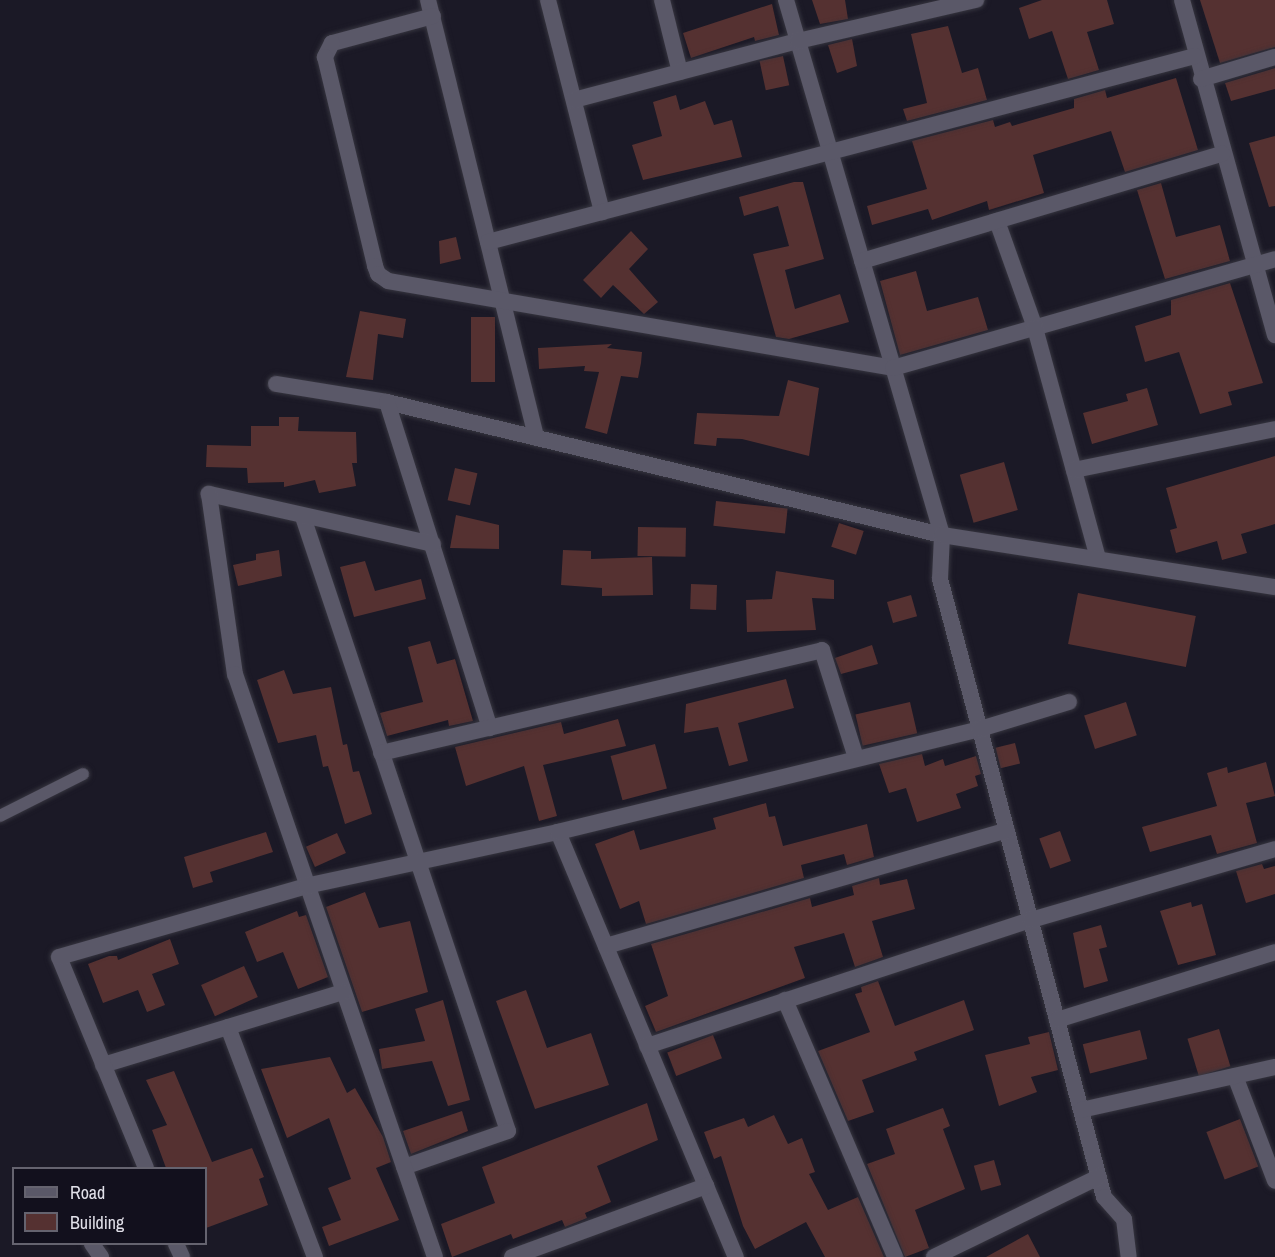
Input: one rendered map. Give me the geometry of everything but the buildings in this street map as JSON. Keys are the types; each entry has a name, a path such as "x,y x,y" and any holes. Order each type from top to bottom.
{"street":[{"path":"548,0 602,212"},
{"path":"662,0 680,72"},
{"path":"786,0 942,535 940,579 1104,1197 1124,1219 1129,1257"},
{"path":"574,100 798,41 916,7 976,0"},
{"path":"1182,0 1201,79 1275,335"},
{"path":"536,438 504,304 431,8 332,44 325,57 375,266 378,274 388,281 504,304 893,368 1275,259"},
{"path":"488,242 1195,56"},
{"path":"1201,79 1275,57"},
{"path":"862,261 1222,154"},
{"path":"997,221 1035,328 1098,559"},
{"path":"276,384 387,402 942,535 1275,588"},
{"path":"387,402 490,728"},
{"path":"1074,471 1275,429"},
{"path":"432,544 303,517 209,494 235,674 435,1257"},
{"path":"303,517 381,753 420,861 508,1131 404,1167"},
{"path":"381,753 822,650 856,758"},
{"path":"146,1167 59,957 306,886 558,832 980,729 1069,702"},
{"path":"606,946 1007,830"},
{"path":"558,832 736,1257"},
{"path":"647,1046 1030,920 1275,849"},
{"path":"1057,1020 1275,952"},
{"path":"103,1065 343,992"},
{"path":"785,1000 895,1257"},
{"path":"228,1027 315,1257"},
{"path":"1081,1110 1275,1067"},
{"path":"1235,1076 1275,1181"},
{"path":"934,1257 959,1251 1099,1177"},
{"path":"512,1257 706,1186"}],"lane":[{"path":"0,816 83,774"}]}
